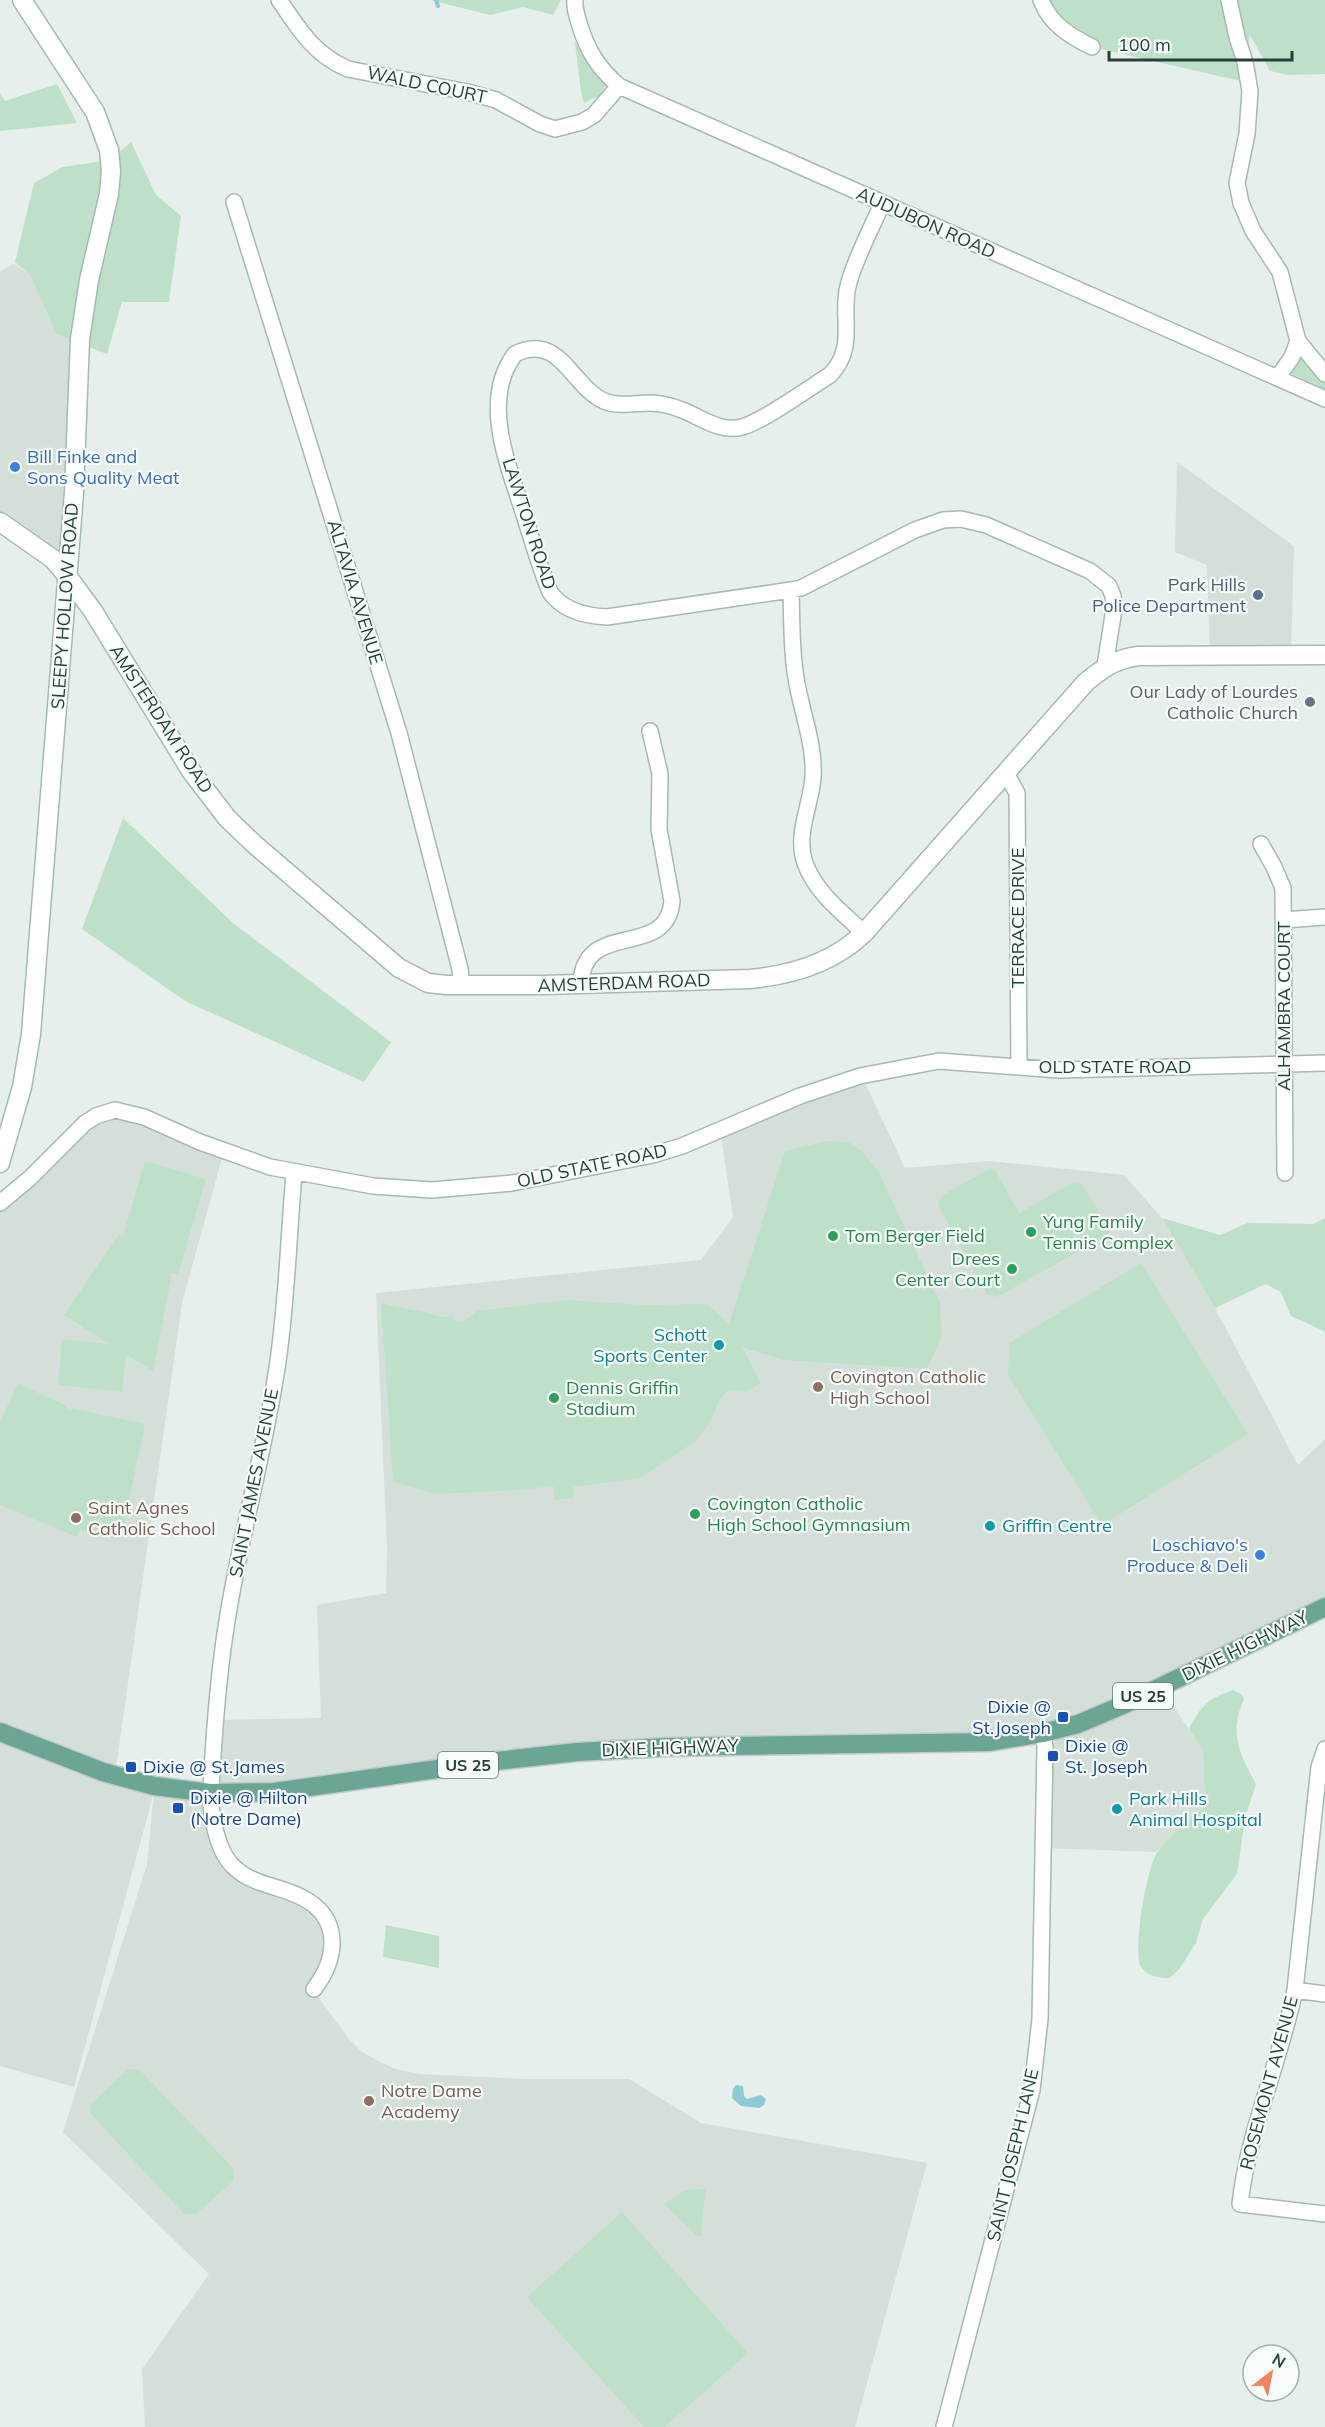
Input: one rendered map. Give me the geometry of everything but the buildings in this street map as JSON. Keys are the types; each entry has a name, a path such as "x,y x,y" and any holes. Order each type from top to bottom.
{"main road":[{"name":"DIXIE HIGHWAY","path":"0,1732 109,1774 154,1786 210,1793 285,1791 487,1762 577,1752 668,1747 990,1742 1043,1733 1078,1724 1123,1706 1325,1607"}],"street":[{"name":"SLEEPY HOLLOW ROAD","path":"0,1163 20,1096 31,1034 68,577 80,339 88,280 109,194 111,171 109,150 95,112 22,0"},
{"name":"WALD COURT","path":"279,0 308,42 332,62 348,69 467,92 496,100 540,124 555,129 582,122 594,115 619,86"},
{"name":"AUDUBON ROAD","path":"575,0 582,32 592,57 603,72 619,86 1325,399"},
{"path":"1041,0 1050,18 1058,26 1074,38 1092,46"},
{"path":"1229,0 1249,83 1247,134 1237,183 1241,203 1253,231 1280,272 1285,284 1298,341 1325,374"},
{"name":"ALTAVIA AVENUE","path":"234,202 399,733 460,969 462,986"},
{"name":"LAWTON ROAD","path":"882,204 859,254 849,283 846,297 846,346 837,368 830,375 742,427 721,427 682,410 654,403 607,402 590,392 557,356 546,349 534,349 515,354 504,372 498,405 501,439 547,585 555,599 565,607 584,614 607,617 791,590 801,588 915,530 943,520 972,521 1090,571 1109,586 1114,609 1105,666"},
{"path":"1278,377 1292,357 1298,341"},
{"name":"AMSTERDAM ROAD","path":"0,522 53,559 68,577 93,611 190,771 227,818 254,844 399,968 428,983 462,986 581,984 780,976 815,964 848,949 864,933 1086,682 1105,666 1118,660 1138,656 1325,655"},
{"path":"791,590 795,677 812,745 813,776 801,840 804,860 810,876 820,891 864,933"},
{"path":"581,984 581,968 590,955 607,945 653,932 671,911 672,901 659,829 660,774 650,731"},
{"name":"TERRACE DRIVE","path":"1006,773 1017,793 1018,1066"},
{"name":"ALHAMBRA COURT","path":"1261,844 1275,867 1283,888 1285,1173"},
{"path":"1284,920 1325,917"},
{"name":"OLD STATE ROAD","path":"0,1203 30,1178 85,1123 96,1116 115,1110 144,1117 245,1160 294,1173 397,1189 432,1190 512,1183 653,1155 682,1146 800,1096 860,1076 939,1061 1058,1070 1325,1063"},
{"name":"SAINT JAMES AVENUE","path":"294,1173 279,1354 266,1430 226,1621 210,1793 216,1834 229,1862 250,1878 303,1898 317,1909 326,1921 332,1935 330,1963 314,1989"},
{"name":"SAINT JOSEPH LANE","path":"944,2427 1032,2090 1040,2019 1045,1747 1043,1733"},
{"name":"ROSEMONT AVENUE","path":"1325,1749 1319,1767 1295,1990 1288,2024 1244,2172 1240,2204 1325,2214"},
{"path":"1295,1990 1325,1994"}],"shaded area":[{"path":"14,264 31,275 56,334 80,343 68,577 0,522 0,271"},
{"path":"1177,462 1294,546 1291,655 1210,655 1207,565 1175,552"},
{"path":"865,1083 905,1168 989,1161 1124,1175 1162,1218 1215,1308 1298,1465 1325,1439 1325,1607 1161,1687 1203,1751 1205,1806 1156,1852 1043,1848 1043,1733 668,1747 211,1793 229,1862 303,1898 332,1935 316,1994 349,2039 361,2051 380,2062 396,2069 420,2074 525,2079 629,2079 701,2123 927,2163 855,2427 145,2427 142,2369 209,2274 63,2132 147,1864 154,1792 74,2087 0,2066 0,1203 105,1112 224,1151 182,1303 115,1775 210,1793 216,1720 321,1718 317,1605 386,1593 387,1548 376,1293 701,1260 733,1217 721,1136 803,1103"}],"green space":[{"path":"430,0 561,0 553,15 523,7 490,15"},
{"path":"1041,0 1325,0 1325,74 1289,75 1270,71 1250,35 1245,62 1249,83 1092,47"},
{"path":"574,41 607,83 599,96 584,103 581,88"},
{"path":"57,84 77,123 0,131 0,93 5,101"},
{"path":"131,142 156,195 181,216 169,302 122,302 107,354 56,334 31,276 15,262 34,183 63,167 110,160"},
{"path":"1303,358 1325,379 1325,390 1292,374 1297,360"},
{"path":"123,818 234,924 391,1042 364,1082 185,1001 82,929"},
{"name":"Dennis Griffin Stadium","path":"827,1141 848,1142 862,1151 878,1171 940,1302 942,1336 927,1369 783,1360 742,1347 761,1383 746,1392 728,1390 719,1401 709,1424 696,1441 640,1478 573,1487 574,1498 555,1500 553,1486 437,1494 393,1482 381,1303 442,1317 452,1316 453,1320 462,1322 477,1311 568,1300 644,1305 707,1304 729,1324 785,1151"},
{"path":"145,1161 206,1179 178,1274 172,1273 153,1371 126,1354 122,1392 58,1385 62,1339 109,1344 64,1315 119,1234 123,1236"},
{"name":"Yung Family Tennis Complex","path":"989,1169 995,1170 1019,1213 1074,1182 1082,1184 1110,1229 1108,1235 997,1297 987,1294 938,1205 941,1196"},
{"path":"1162,1218 1220,1235 1248,1223 1313,1224 1325,1218 1325,1334 1324,1331 1291,1316 1281,1292 1266,1284 1215,1308"},
{"path":"1141,1263 1248,1434 1102,1525 1008,1375 1009,1343"},
{"path":"18,1383 64,1405 70,1411 71,1408 145,1424 121,1539 80,1530 77,1537 0,1505 0,1422"},
{"path":"1233,1690 1241,1694 1244,1699 1237,1722 1238,1743 1256,1784 1245,1818 1237,1874 1203,1919 1196,1943 1180,1968 1170,1978 1154,1976 1141,1967 1138,1945 1149,1873 1163,1845 1205,1806 1203,1751 1189,1729 1197,1714 1206,1704"},
{"path":"386,1925 439,1936 439,1968 383,1957"},
{"path":"128,2069 139,2069 234,2169 233,2181 196,2214 184,2214 90,2113 91,2104"},
{"path":"706,2189 701,2231 703,2235 698,2237 664,2204 683,2191"},
{"path":"622,2212 748,2353 665,2427 644,2427 527,2297"}],"water":[{"path":"736,2085 743,2086 744,2096 747,2099 761,2095 766,2099 764,2105 759,2108 741,2106 732,2098"}],"waterway":[{"path":"436,0 438,6"}],"place":[{"name":"Bill Finke and Sons Quality Meat","path":"15,467"},
{"name":"Park Hills Police Department","path":"1258,595"},
{"name":"Our Lady of Lourdes Catholic Church","path":"1310,702"},
{"name":"Yung Family Tennis Complex","path":"1031,1232"},
{"name":"Tom Berger Field","path":"833,1236"},
{"name":"Drees Center Court","path":"1012,1269"},
{"name":"Schott Sports Center","path":"719,1345"},
{"name":"Covington Catholic High School","path":"818,1387"},
{"name":"Dennis Griffin Stadium","path":"554,1398"},
{"name":"Covington Catholic High School Gymnasium","path":"695,1514"},
{"name":"Saint Agnes Catholic School","path":"76,1518"},
{"name":"Griffin Centre","path":"990,1526"},
{"name":"Loschiavo's Produce & Deli","path":"1260,1555"},
{"name":"Dixie @ St.Joseph","path":"1063,1717"},
{"name":"Dixie @ St. Joseph","path":"1053,1756"},
{"name":"Dixie @ St.James","path":"131,1767"},
{"name":"Dixie @ Hilton (Notre Dame)","path":"178,1808"},
{"name":"Park Hills Animal Hospital","path":"1117,1809"},
{"name":"Notre Dame Academy","path":"369,2101"}]}
